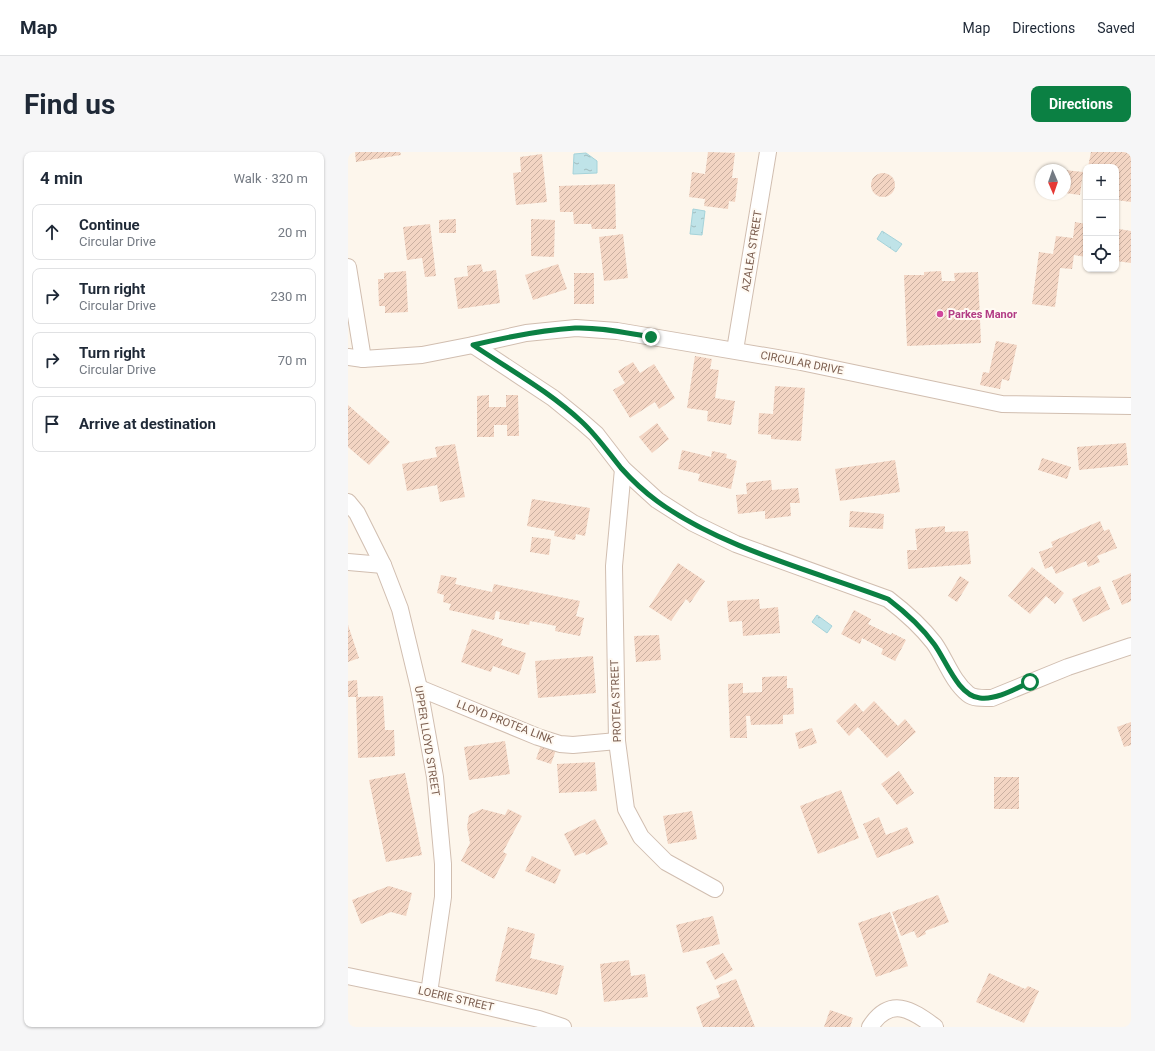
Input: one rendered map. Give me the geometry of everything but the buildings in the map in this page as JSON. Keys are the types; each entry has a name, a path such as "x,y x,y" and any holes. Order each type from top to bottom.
{"street":[{"name":"AZALEA STREET","path":"735,350 768,152"},
{"path":"348,267 355,358"},
{"name":"CIRCULAR DRIVE","path":"355,358 422,355 526,333 576,328 617,331 735,350 801,362 1002,404 1131,406"},
{"path":"473,345 553,398 575,415 596,434 623,469 657,500 692,523 736,544 888,599 906,613 930,639 958,684 969,695 980,698 992,698 1068,667 1131,646"},
{"name":"PROTEA STREET","path":"623,469 614,566 617,742 626,809 641,837 666,862 715,889"},
{"name":"UPPER LLOYD STREET","path":"348,502 357,513 383,566 400,609 419,688 434,777 443,864 443,897 429,993"},
{"path":"348,562 383,566"},
{"name":"LLOYD PROTEA LINK","path":"419,688 538,737 560,744 573,745 617,742"},
{"name":"LOERIE STREET","path":"348,976 429,993 539,1019 562,1027"},
{"path":"870,1027 874,1020 893,1008 904,1009 923,1018 934,1027"}],"water":[{"path":"586,153 597,161 597,173 573,174 574,154"},
{"path":"693,209 705,211 702,235 690,234"},
{"path":"882,231 902,244 896,252 877,239"},
{"path":"817,615 832,626 827,633 812,622"}],"place":[{"name":"Parkes Manor","path":"940,314"}],"route":[{"path":"651,337 617,331 576,328 526,333 473,345 553,398 596,434 623,469 657,500 692,523 736,544 888,599 906,613 934,644 958,684 969,695 980,698 992,698 1005,694 1030,682"}]}
